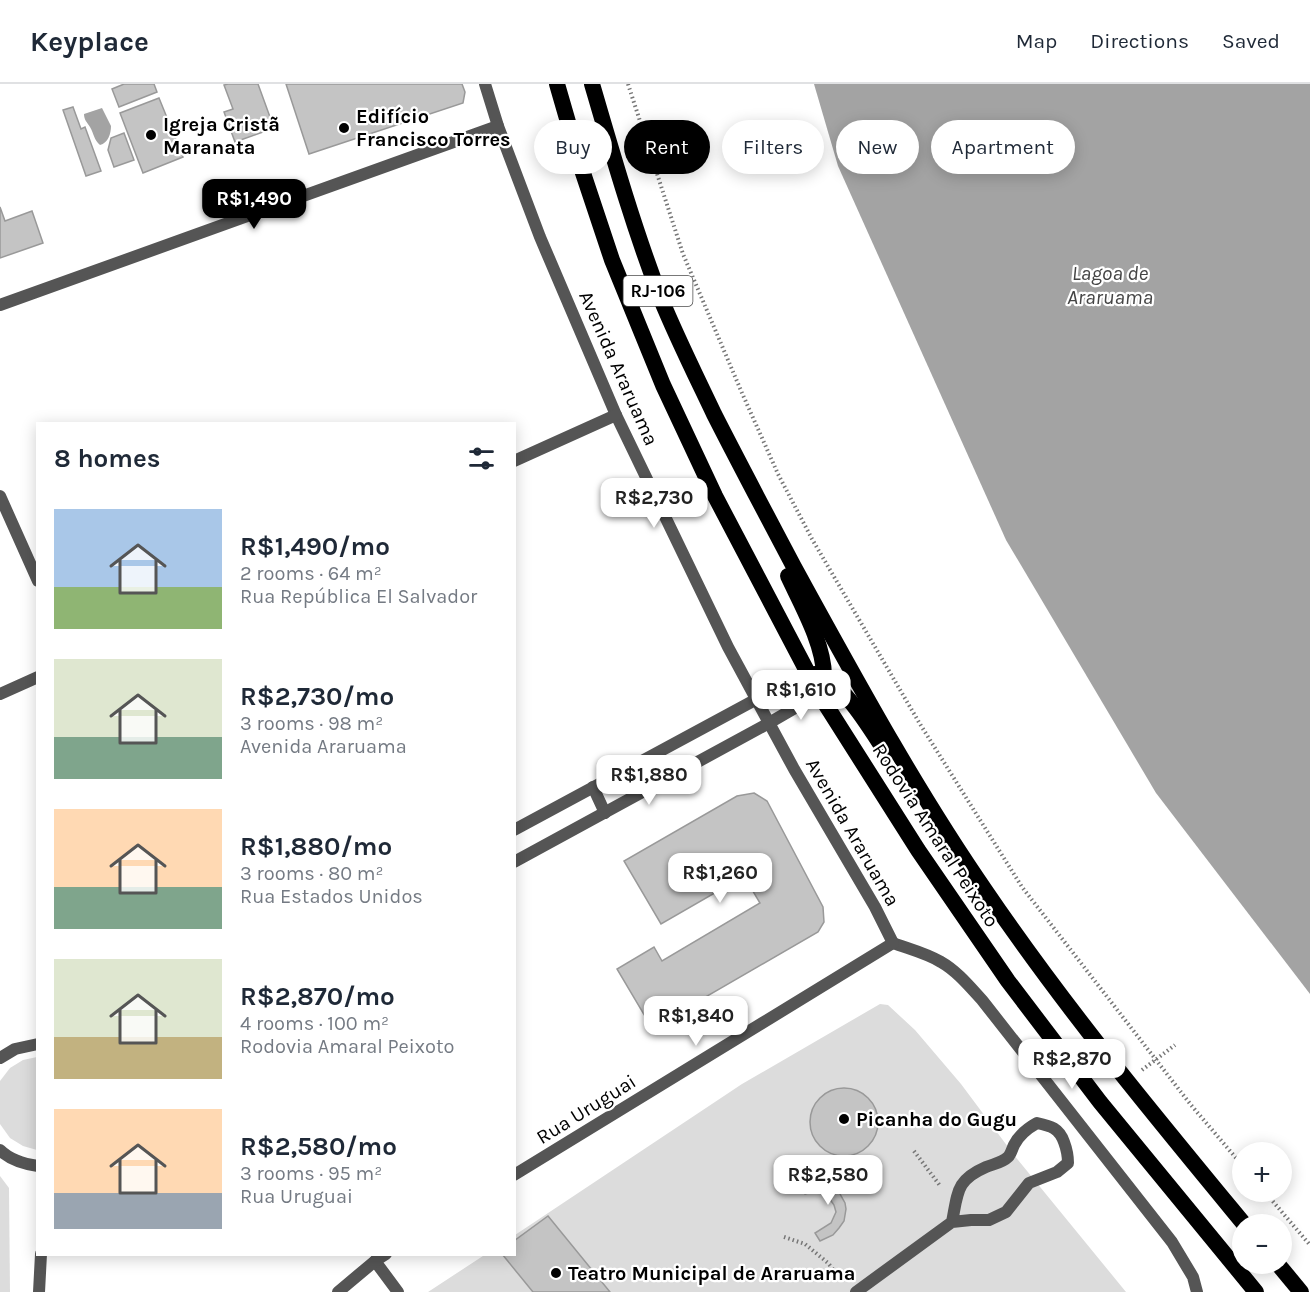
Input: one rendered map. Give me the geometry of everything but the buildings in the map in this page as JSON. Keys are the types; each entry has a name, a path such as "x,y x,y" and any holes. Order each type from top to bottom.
{"highway":[{"name":"Rodovia Amaral Peixoto","path":"557,84 581,168 612,260 663,385 715,496 816,674 819,694 918,850 1008,981 1100,1102 1256,1292"},
{"name":"Rodovia Amaral Peixoto","path":"592,84 635,230 662,301 693,370 751,487 869,705 945,831 1037,964 1126,1081 1236,1214"},
{"path":"751,487 814,634 821,657 816,674 853,704 903,778 945,831"},
{"path":"1285,1274 1300,1292"}],"street":[{"name":"Avenida Araruama","path":"485,84 498,126 540,237 616,415 728,647 794,769 875,907 893,944"},
{"path":"0,305 498,126"},
{"path":"516,460 616,415"},
{"path":"0,496 36,577"},
{"path":"516,829 756,699 816,674"},
{"path":"0,694 36,678"},
{"path":"516,861 819,694"},
{"path":"593,787 605,813"},
{"path":"893,944 917,951 943,963 966,982 982,1000 1172,1242 1193,1277 1197,1292"},
{"name":"Rua Uruguai","path":"516,1174 893,944"},
{"path":"0,1059 15,1049 36,1044"},
{"path":"851,1288 952,1222 989,1220 1006,1212 1029,1183 1057,1172 1068,1163 1068,1154 1061,1133 1050,1125 1037,1123 1026,1129 1015,1143 1009,1156 1003,1161 971,1174 964,1181 959,1189 952,1222"},
{"path":"0,1150 3,1154 23,1164 36,1166"},
{"path":"39,1292 41,1256"},
{"path":"338,1292 373,1257 398,1292"}],"path":[{"path":"627,84 683,254 778,474 812,539 920,724 1022,887 1191,1105 1232,1153"},
{"path":"1126,1081 1175,1045"},
{"path":"914,1151 945,1193 952,1222"},
{"path":"1273,1202 1310,1245"},
{"path":"784,1237 805,1244 828,1263 851,1288"}],"shaded area":[{"path":"880,1004 888,1005 915,1030 961,1084 1014,1155 1126,1292 428,1292 483,1256 516,1256 516,1234 742,1084"},
{"path":"36,1057 36,1150 23,1146 10,1138 0,1124 0,1081 10,1068 23,1060"},
{"path":"0,1176 9,1188 10,1292 0,1292"}],"water":[{"name":"Lagoa de Araruama","path":"814,84 1310,84 1310,994 1156,793 1006,540 842,174 919,174 919,120 836,120 836,159"},
{"path":"102,108 111,129 107,140 100,145 84,114"}],"place":[{"name":"Edifício Francisco Torres","path":"344,128"},
{"name":"Igreja Cristã Maranata","path":"151,135"},
{"name":"Picanha do Gugu","path":"844,1119"},
{"name":"Teatro Municipal de Araruama","path":"556,1273"}]}
